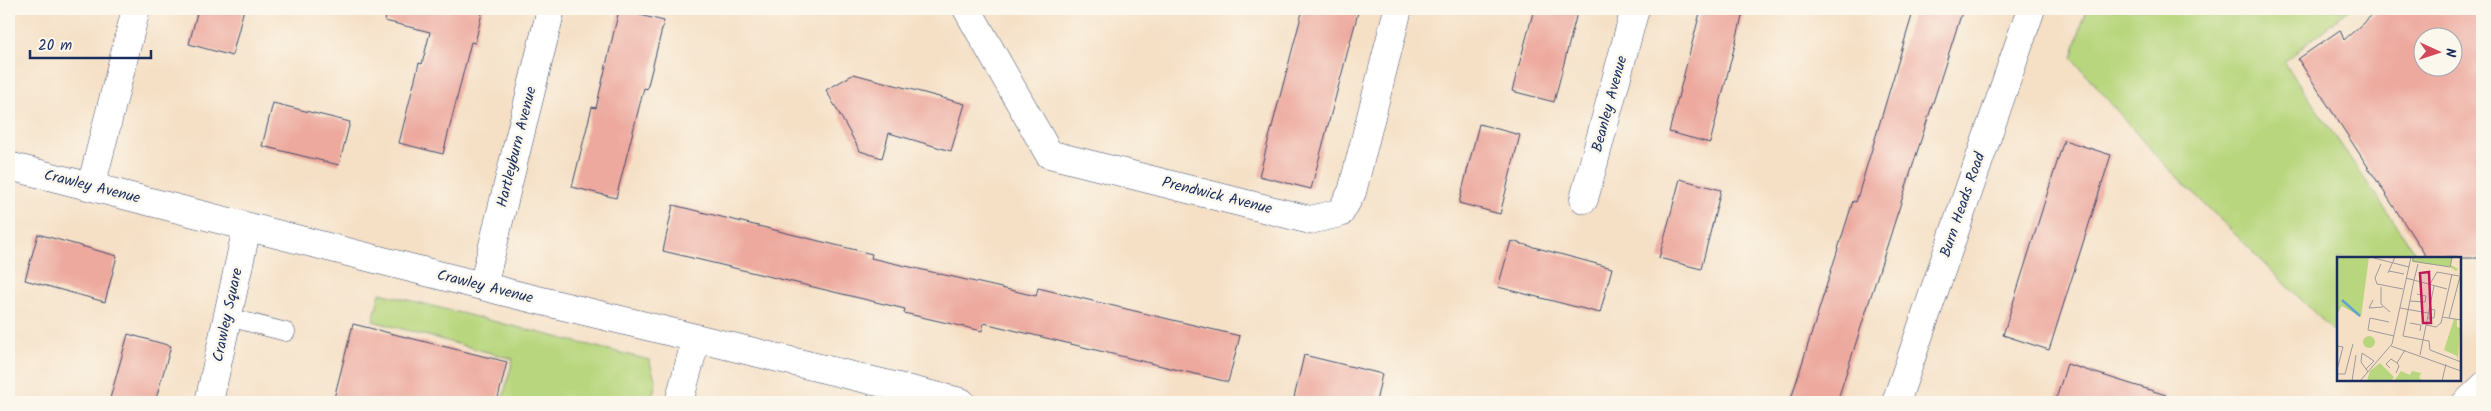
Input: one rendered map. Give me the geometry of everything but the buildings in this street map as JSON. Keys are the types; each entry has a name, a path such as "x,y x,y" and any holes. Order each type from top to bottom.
{"street":[{"path":"91,187 136,9"},
{"name":"Hartleyburn Avenue","path":"483,286 551,9"},
{"name":"Prendwick Avenue","path":"967,9 1049,154 1310,220 1340,213 1352,192 1398,9"},
{"name":"Beanley Avenue","path":"1584,199 1635,9"},
{"name":"Burn Heads Road","path":"1896,402 2031,9"},
{"name":"Crawley Avenue","path":"9,166 696,339 962,402"},
{"name":"Crawley Square","path":"209,402 247,227"},
{"path":"678,402 696,339"}],"lane":[{"path":"228,317 286,332"},
{"path":"2460,402 2482,381"}],"green space":[{"path":"2086,9 2350,9 2284,62 2418,257 2337,257 2337,335 2155,155 2072,58"},
{"path":"380,293 649,360 656,382 651,402 502,402 513,359 373,321"}]}
